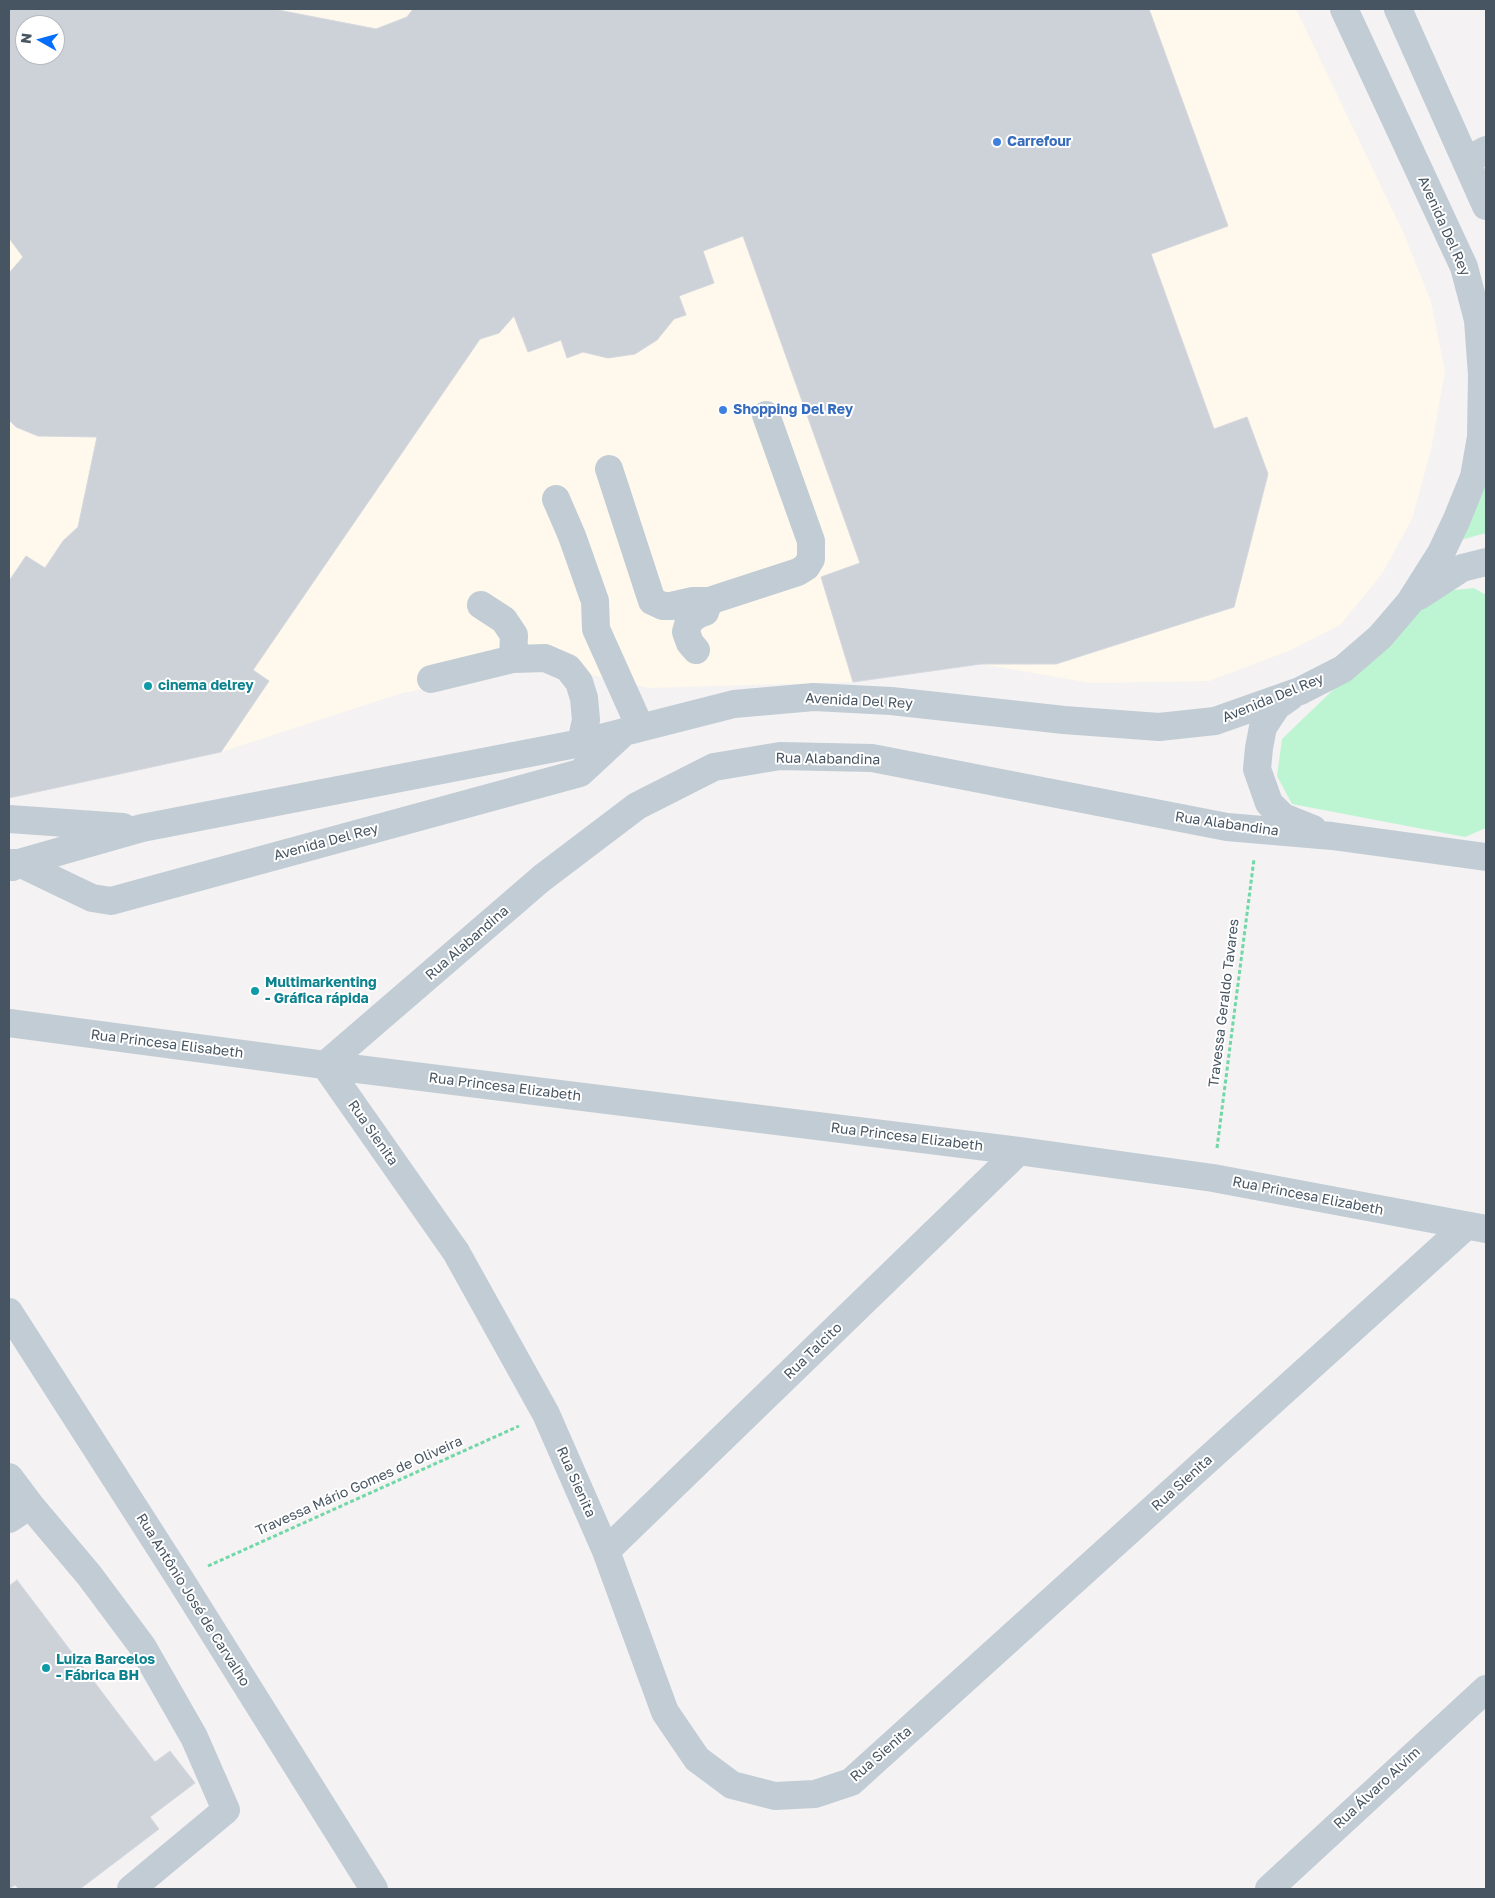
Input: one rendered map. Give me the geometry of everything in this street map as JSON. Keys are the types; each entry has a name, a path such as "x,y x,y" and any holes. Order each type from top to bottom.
{"street":[{"name":"Avenida Del Rey","path":"12,865 142,828 581,743 734,704 814,697 891,701 1064,720 1158,727 1215,721 1300,691 1343,668 1380,637 1410,602 1441,553 1474,477 1481,437 1482,375 1478,320 1464,267 1344,9"},
{"path":"1398,9 1476,155 1486,206"},
{"path":"609,469 634,540 652,601 662,606 671,606 693,601 709,600 798,572 806,567 811,559 811,541 766,415"},
{"path":"551,505 572,536 595,600 596,629 632,730"},
{"path":"1410,602 1462,568 1486,562"},
{"path":"696,650 690,644 686,632 689,621 696,615 705,612 709,600"},
{"path":"480,605 504,620 514,635 513,659"},
{"path":"431,679 513,659 546,658 568,668 579,682 584,698 586,720 581,743"},
{"path":"1300,691 1277,706 1263,727 1257,769 1268,803 1283,817 1332,836"},
{"name":"Avenida Del Rey","path":"12,865 92,898 112,901 580,772 632,730"},
{"name":"Rua Alabandina","path":"325,1065 542,878 637,806 714,767 780,756 872,758 1226,827 1332,836 1486,857"},
{"path":"9,819 142,828"},
{"name":"Rua Princesa Elisabeth","path":"9,1023 325,1065"},
{"name":"Rua Princesa Elizabeth","path":"325,1065 1019,1151 1212,1178 1476,1228"},
{"name":"Rua Sienita","path":"325,1065 456,1252 546,1414 606,1551 665,1712 697,1759 732,1785 775,1796 815,1794 851,1782 1476,1228"},
{"name":"Rua Talcito","path":"606,1551 1019,1151"},
{"name":"Rua Antônio José de Carvalho","path":"9,1312 180,1579 374,1889"},
{"path":"9,1477 19,1512 89,1575 142,1646 194,1737 226,1810 131,1889"},
{"name":"Rua Álvaro Alvim","path":"1269,1889 1474,1710 1486,1689"}],"path":[{"name":"Travessa Geraldo Tavares","path":"1212,1178 1258,831"},
{"name":"Travessa Mário Gomes de Oliveira","path":"180,1579 546,1414"}],"shaded area":[{"name":"Shopping Del Rey","path":"9,9 1296,9 1404,234 1431,302 1445,371 1431,450 1412,519 1382,574 1340,625 1291,650 1209,681 1091,683 981,664 853,682 649,688 539,663 399,694 221,752 9,798"}],"green space":[{"path":"1486,428 1486,533 1457,541"},
{"path":"1474,588 1486,595 1486,828 1465,837 1292,804 1277,776 1282,739 1435,592"}],"building":[{"name":"Shopping Del Rey","path":"9,9 273,9 376,29 407,17 413,9 1149,9 1228,226 1151,254 1214,429 1247,417 1268,474 1234,607 1056,664 981,664 853,682 821,577 860,563 743,236 703,251 714,283 679,296 686,315 674,319 657,340 635,354 608,358 583,352 567,358 561,340 528,352 514,316 499,333 480,339 253,670 269,681 221,752 9,798 9,581 26,556 45,568 63,541 78,527 97,437 38,436 16,427 9,420 9,273 23,257 9,238"},
{"name":"Luiza Barcelos - Fábrica BH","path":"17,1580 155,1762 170,1751 195,1783 150,1817 159,1829 80,1889 19,1889 15,1885 9,1889 9,1586"}],"place":[{"name":"Carrefour","path":"997,142"},
{"name":"Shopping Del Rey","path":"723,410"},
{"name":"cinema delrey","path":"148,686"},
{"name":"Multimarkenting - Gráfica rápida","path":"255,991"},
{"name":"Luiza Barcelos - Fábrica BH","path":"46,1668"}]}
